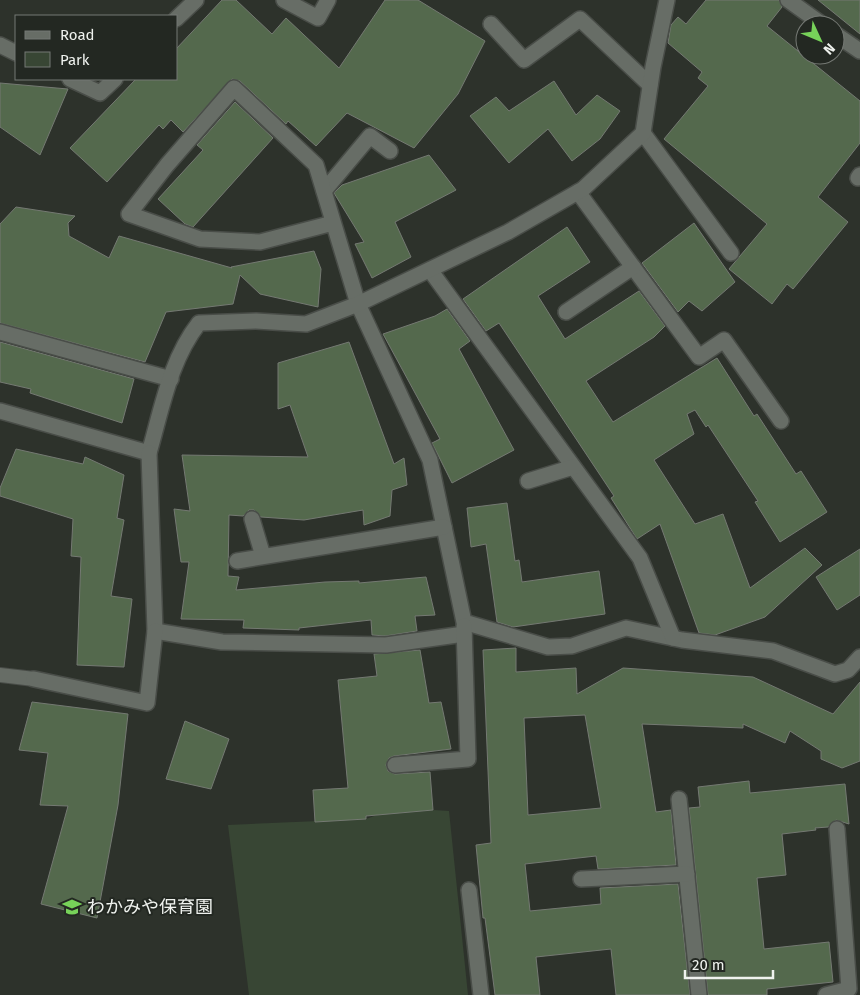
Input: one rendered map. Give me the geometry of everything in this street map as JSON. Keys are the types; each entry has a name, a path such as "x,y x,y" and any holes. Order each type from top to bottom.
{"street":[{"path":"178,17 196,0"},
{"path":"284,0 318,18 328,0"},
{"path":"34,678 147,703 155,631 149,453 171,379 185,341 199,323 256,320 306,324 358,304 430,270 508,232 578,192 643,133 650,84 667,0"},
{"path":"788,0 809,15"},
{"path":"491,24 524,60 580,19 650,84"},
{"path":"845,41 860,51"},
{"path":"0,45 15,52"},
{"path":"72,80 100,93 114,80"},
{"path":"333,223 260,242 200,240 129,214 167,165 234,88 316,165 358,304 430,460 464,628 468,759 395,765"},
{"path":"643,133 731,253"},
{"path":"324,191 370,136 390,151"},
{"path":"578,192 699,357 724,340 781,421"},
{"path":"566,312 633,267"},
{"path":"430,270 640,558 673,638"},
{"path":"0,332 171,379"},
{"path":"0,411 149,453"},
{"path":"528,481 573,467"},
{"path":"252,519 263,556"},
{"path":"237,561 444,527"},
{"path":"155,631 222,642 386,645 464,628 548,647 572,646 626,628 673,638 773,651 835,674 848,670 860,657"},
{"path":"679,799 698,995"},
{"path":"826,995 849,989 837,829"},
{"path":"581,879 687,874"},
{"path":"469,890 481,995"}],"lane":[{"path":"0,675 34,678"}],"green space":[{"path":"433,810 449,811 468,995 249,995 228,825 366,819 380,814"}],"building":[{"path":"222,0 236,0 272,34 286,18 339,68 385,0 418,0 485,41 458,94 414,148 347,113 316,146 288,121 286,124 240,81 232,79 183,132 171,120 163,129 159,125 107,182 70,148 135,80 178,80 178,47"},
{"path":"706,0 779,0 782,7 767,26 795,49 795,65 815,65 860,101 860,143 818,197 848,222 793,289 787,284 772,304 729,269 767,224 664,139 708,86 698,78 702,72 668,43 671,25 678,17 686,24"},
{"path":"818,0 860,0 860,34 845,22 845,15 837,15"},
{"path":"554,81 576,115 597,95 620,111 600,139 572,161 548,129 509,163 470,116 496,97 509,111"},
{"path":"0,83 68,89 40,155 0,127"},
{"path":"235,102 273,138 193,227 185,224 158,199 203,150 197,145"},
{"path":"429,155 456,190 395,222 411,257 372,278 355,244 364,242 334,193 342,185"},
{"path":"16,207 75,216 68,223 69,236 109,258 119,236 232,268 314,251 321,269 318,307 260,294 240,275 233,304 166,312 145,362 0,323 0,224"},
{"path":"694,223 735,282 702,311 689,301 678,312 642,263"},
{"path":"567,227 590,262 538,296 565,339 639,291 665,326 654,337 586,381 613,422 717,358 754,416 757,414 796,474 801,471 827,512 780,542 755,502 758,501 708,425 706,427 695,410 687,414 694,434 654,460 695,524 723,514 750,588 805,548 822,565 765,617 715,635 699,633 660,524 637,539 611,498 614,496 499,323 486,331 463,299"},
{"path":"447,309 470,341 459,349 514,450 452,483 432,443 440,439 383,334 435,316"},
{"path":"0,342 134,379 122,423 30,393 31,389 0,382"},
{"path":"349,342 394,464 404,458 407,485 392,490 390,516 364,525 363,510 304,520 261,517 254,510 249,510 243,516 229,515 228,576 239,577 236,590 325,582 359,581 359,583 426,577 435,615 415,616 417,631 385,636 372,635 371,620 299,628 299,630 243,628 244,620 181,619 189,562 181,562 174,509 190,511 182,455 308,457 290,405 278,409 278,363"},
{"path":"16,449 83,464 85,457 124,475 117,518 124,520 111,596 132,599 124,667 77,665 81,557 71,556 73,519 0,496 0,488"},
{"path":"507,503 515,561 519,560 522,582 599,571 605,614 513,627 497,622 486,544 471,547 467,508"},
{"path":"860,549 860,595 837,610 816,577"},
{"path":"516,648 516,672 576,668 577,694 623,668 753,677 833,714 860,682 860,761 842,768 821,759 821,751 790,731 785,743 743,724 743,728 642,724 656,812 671,810 676,865 598,869 596,856 525,864 530,911 601,904 600,888 678,884 690,995 616,995 611,949 536,957 540,995 495,995 485,918 483,918 476,845 491,843 483,650","holes":["585,715 601,808 528,815 524,718"]},
{"path":"420,650 429,703 441,702 451,749 394,756 389,758 386,765 388,771 395,774 430,772 433,810 366,816 366,819 315,822 313,790 348,788 338,680 377,676 374,654"},
{"path":"32,702 128,714 118,805 97,918 41,904 68,806 40,805 48,753 19,750"},
{"path":"185,721 229,739 211,789 166,779"},
{"path":"749,781 750,793 845,784 849,824 836,820 828,827 782,834 786,875 757,878 764,949 829,942 833,982 767,989 767,995 708,995 689,808 700,807 698,787"}],"place":[{"name":"わかみや保育園","path":"72,907"}]}
